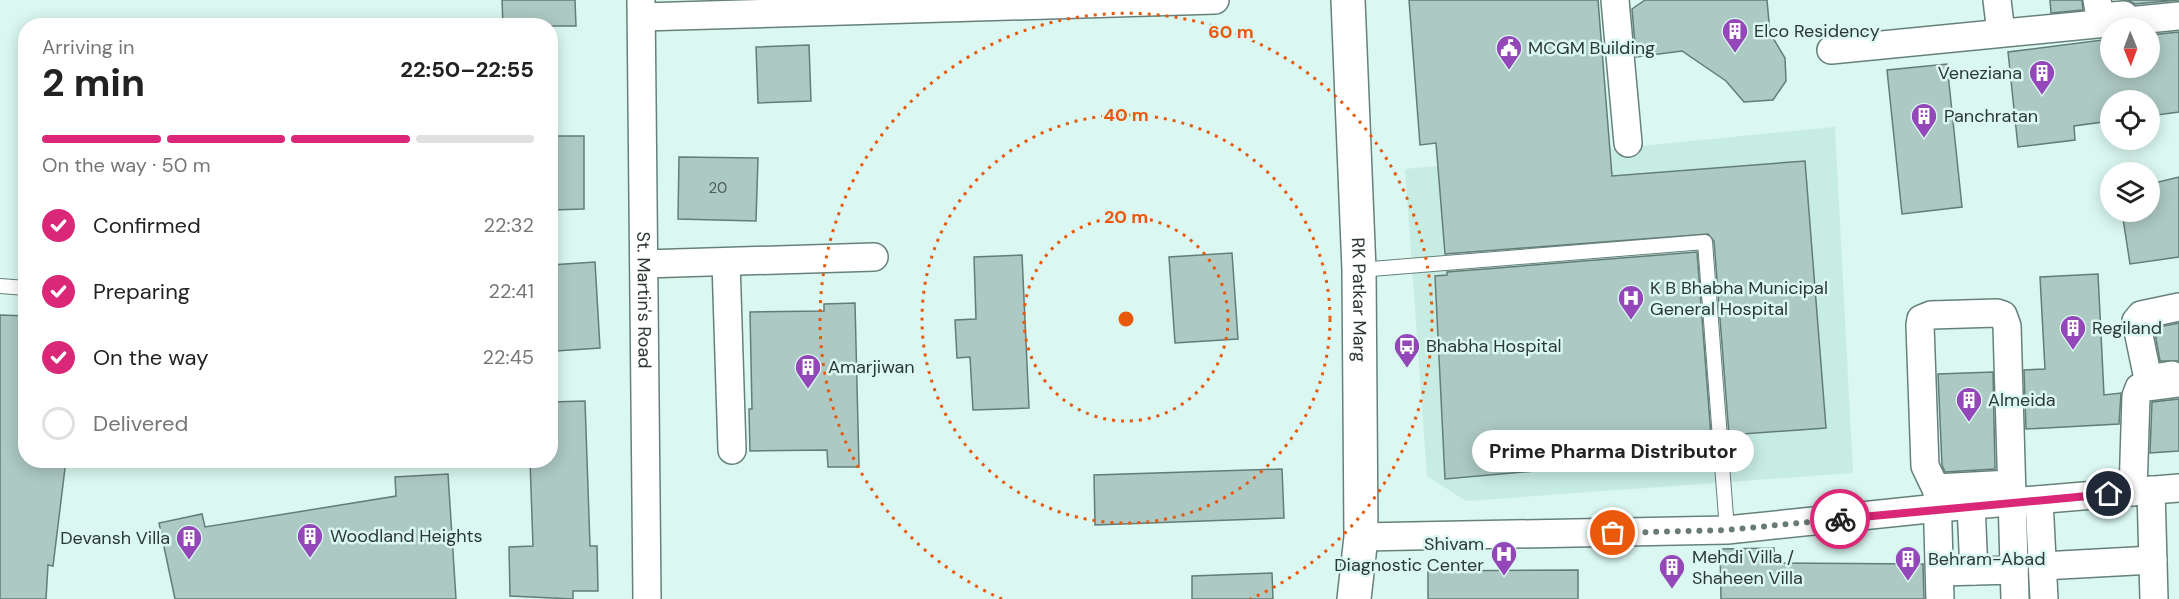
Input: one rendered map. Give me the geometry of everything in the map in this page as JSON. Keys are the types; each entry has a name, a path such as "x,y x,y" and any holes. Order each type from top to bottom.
{"street":[{"path":"641,8 1215,0"},
{"name":"RK Patkar Marg","path":"1348,0 1359,270 1361,537 1354,599"},
{"path":"1615,0 1628,143"},
{"path":"1997,0 2001,33"},
{"path":"2097,0 2098,15 2102,18 2179,13"},
{"path":"2178,0 2179,13"},
{"name":"St. Martin's Road","path":"641,8 647,599"},
{"path":"1831,50 2179,13"},
{"path":"644,264 874,257"},
{"path":"726,262 732,450"},
{"path":"2179,307 2141,315 2136,321 2148,379 2179,373"},
{"path":"1940,599 1937,498 1925,466 1921,319 1931,315 1997,314 2006,319 2015,599"},
{"path":"2154,599 2153,560 2142,491 2136,396 2139,388 2179,383"},
{"path":"1361,537 1727,530 1937,498 2011,493 2039,500 2179,488"},
{"path":"1937,498 1971,505 2011,493"},
{"path":"2039,500 2044,599"},
{"path":"1971,505 1974,571"},
{"path":"2042,566 2153,560"},
{"path":"1940,572 2014,570"}],"lane":[{"path":"1359,270 1705,242 1727,530"},
{"path":"0,286 18,287"}],"shaded area":[{"name":"K B Bhabha Municipal General Hospital","path":"1835,127 1853,473 1466,501 1427,476 1405,169"}],"building":[{"path":"502,0 575,0 576,26 558,26 558,18 503,18"},
{"path":"1409,0 1598,0 1612,176 1805,161 1826,428 1729,435 1714,241 1708,234 1445,254 1436,143 1420,145"},
{"name":"Elco Residency","path":"1645,0 1767,0 1770,33 1785,58 1786,81 1773,100 1744,102 1726,81 1682,51 1636,57 1632,9"},
{"path":"2050,0 2082,0 2083,10 2051,13"},
{"path":"2127,0 2179,0 2135,4"},
{"path":"2179,32 2179,112 2160,115 2160,90 2100,90 2100,122 2074,126 2075,140 2018,147 2008,52 2100,40 2100,78 2160,78 2160,34"},
{"path":"809,45 811,101 758,103 756,47"},
{"name":"Panchratan","path":"1947,64 1962,207 1902,214 1887,70"},
{"path":"558,136 584,136 584,209 558,210"},
{"path":"679,157 758,158 756,221 678,219"},
{"path":"2179,177 2179,257 2130,264 2124,222 2160,222 2160,182"},
{"path":"1697,252 1711,436 1704,437 1706,456 1445,479 1435,276 1447,275 1447,272"},
{"path":"1232,253 1238,339 1175,343 1169,257"},
{"path":"1022,255 1029,408 973,410 970,357 957,358 955,320 976,319 974,257"},
{"path":"595,262 600,348 558,351 558,264"},
{"name":"Regiland","path":"2098,274 2104,395 2121,393 2119,424 2026,429 2024,370 2045,369 2040,277"},
{"name":"Amarjiwan","path":"855,303 859,467 828,467 827,450 750,451 749,409 752,409 750,312 824,311 824,304"},
{"path":"0,315 18,316 18,468 65,468 53,566 48,565 46,599 0,599"},
{"path":"2179,323 2179,361 2160,361 2154,328"},
{"name":"Almeida","path":"1993,372 1995,469 1945,472 1942,465 1938,374"},
{"path":"2179,399 2179,451 2150,453 2152,402"},
{"path":"585,401 590,546 597,546 598,591 573,591 573,599 510,596 509,547 533,546 530,468 558,468 558,402"},
{"path":"1282,469 1284,518 1095,525 1094,475"},
{"path":"448,474 456,599 175,599 159,523 202,514 205,527 396,496 395,477"},
{"path":"1774,548 1775,563 1923,564 1924,599 1721,599 1720,549"},
{"path":"1578,570 1578,599 1428,599 1428,571"},
{"path":"1272,573 1273,599 1192,599 1192,576"}],"way so far":[{"path":"1613,533 1727,530 1840,519"}],"place":[{"name":"Elco Residency","path":"1735,54"},
{"name":"MCGM Building","path":"1509,71"},
{"name":"Veneziana","path":"2042,96"},
{"name":"Panchratan","path":"1924,139"},
{"name":"K B Bhabha Municipal General Hospital","path":"1631,321"},
{"name":"Regiland","path":"2073,351"},
{"name":"Bhabha Hospital","path":"1407,369"},
{"name":"Amarjiwan","path":"808,390"},
{"name":"Almeida","path":"1969,423"},
{"name":"Prime Pharma Distributor","path":"1613,533"},
{"name":"Woodland Heights","path":"310,559"},
{"name":"Devansh Villa","path":"189,561"},
{"name":"Shivam Diagnostic Center","path":"1504,577"},
{"name":"Behram-Abad","path":"1908,582"},
{"name":"Mehdi Villa / Shaheen Villa","path":"1672,590"}],"route":[{"path":"1840,519 1938,508 2109,494"}]}
